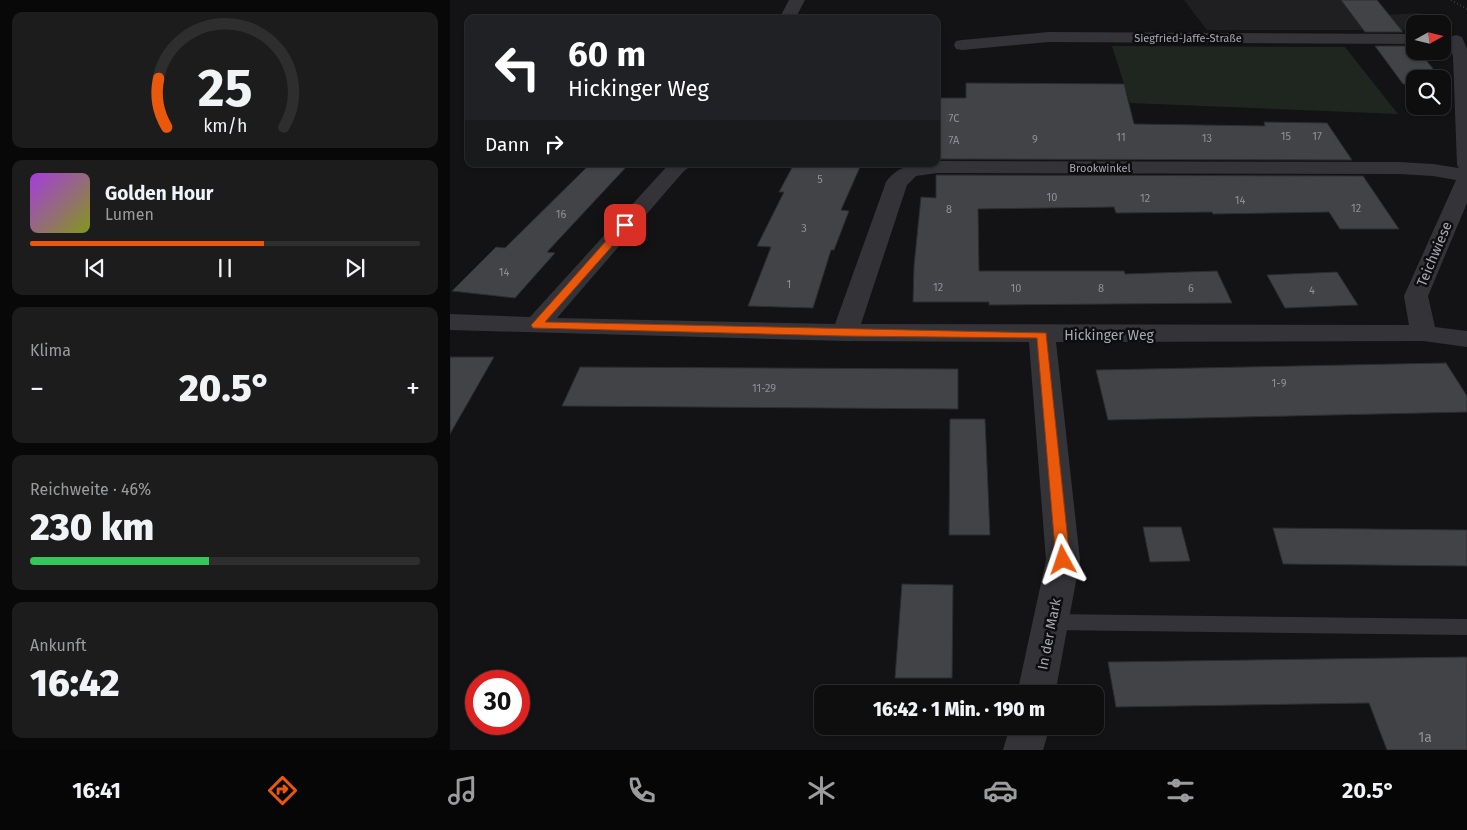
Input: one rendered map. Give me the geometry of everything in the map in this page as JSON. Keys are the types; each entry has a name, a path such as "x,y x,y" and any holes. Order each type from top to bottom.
{"street":[{"path":"789,15 797,0"},
{"name":"Siegfried-Jaffe-Straße","path":"962,45 1049,37 1406,40"},
{"path":"1455,38 1461,57 1467,165"},
{"path":"537,325 678,167"},
{"name":"Brookwinkel","path":"844,333 896,182 910,171 937,167 1398,168 1433,170 1467,177"},
{"name":"Teichwiese","path":"1423,334 1416,296 1467,177"},
{"name":"Hickinger Weg","path":"450,322 844,333 1042,335 1423,334 1467,339"},
{"name":"In der Mark","path":"1038,685 1063,560 1042,335"},
{"path":"1023,750 1027,735"}],"lane":[{"path":"1051,622 1467,627"}],"path":[{"path":"1451,0 1467,9"}],"shaded area":[{"path":"1184,0 1341,0 1362,16 1421,13 1423,15 1406,15 1406,30 1207,30"},
{"path":"1112,46 1345,47 1398,114 1130,103"}],"building":[{"path":"1341,0 1377,0 1403,32 1365,32"},
{"path":"1375,46 1406,46 1406,60 1426,60 1434,70 1406,70 1406,84 1403,84"},
{"path":"966,83 1124,84 1134,124 1265,126 1264,122 1327,123 1352,160 940,159 940,98 966,98"},
{"path":"587,167 626,167 547,252 555,253 515,298 452,291 496,247 505,248"},
{"path":"792,167 860,167 841,210 849,211 834,250 831,250 813,308 748,306 771,247 757,246 784,192 779,192"},
{"path":"936,175 1363,176 1399,229 1340,229 1329,212 1116,213 1114,207 978,209 979,271 1124,271 1125,274 1217,271 1232,303 989,305 989,302 913,302 914,266 921,197 936,198"},
{"path":"1337,272 1358,305 1285,308 1267,275"},
{"path":"450,357 494,357 450,434"},
{"path":"1446,363 1467,396 1467,412 1108,420 1096,370"},
{"path":"580,367 958,369 958,409 562,406"},
{"path":"950,419 985,419 990,535 949,535"},
{"path":"1143,527 1181,527 1190,561 1150,562"},
{"path":"1273,528 1467,530 1467,566 1283,564"},
{"path":"902,584 953,585 952,678 895,678"},
{"path":"1467,657 1467,750 1387,750 1369,703 1116,707 1108,662"}],"route":[{"path":"625,225 537,325 844,333 1042,335 1063,560"}]}
